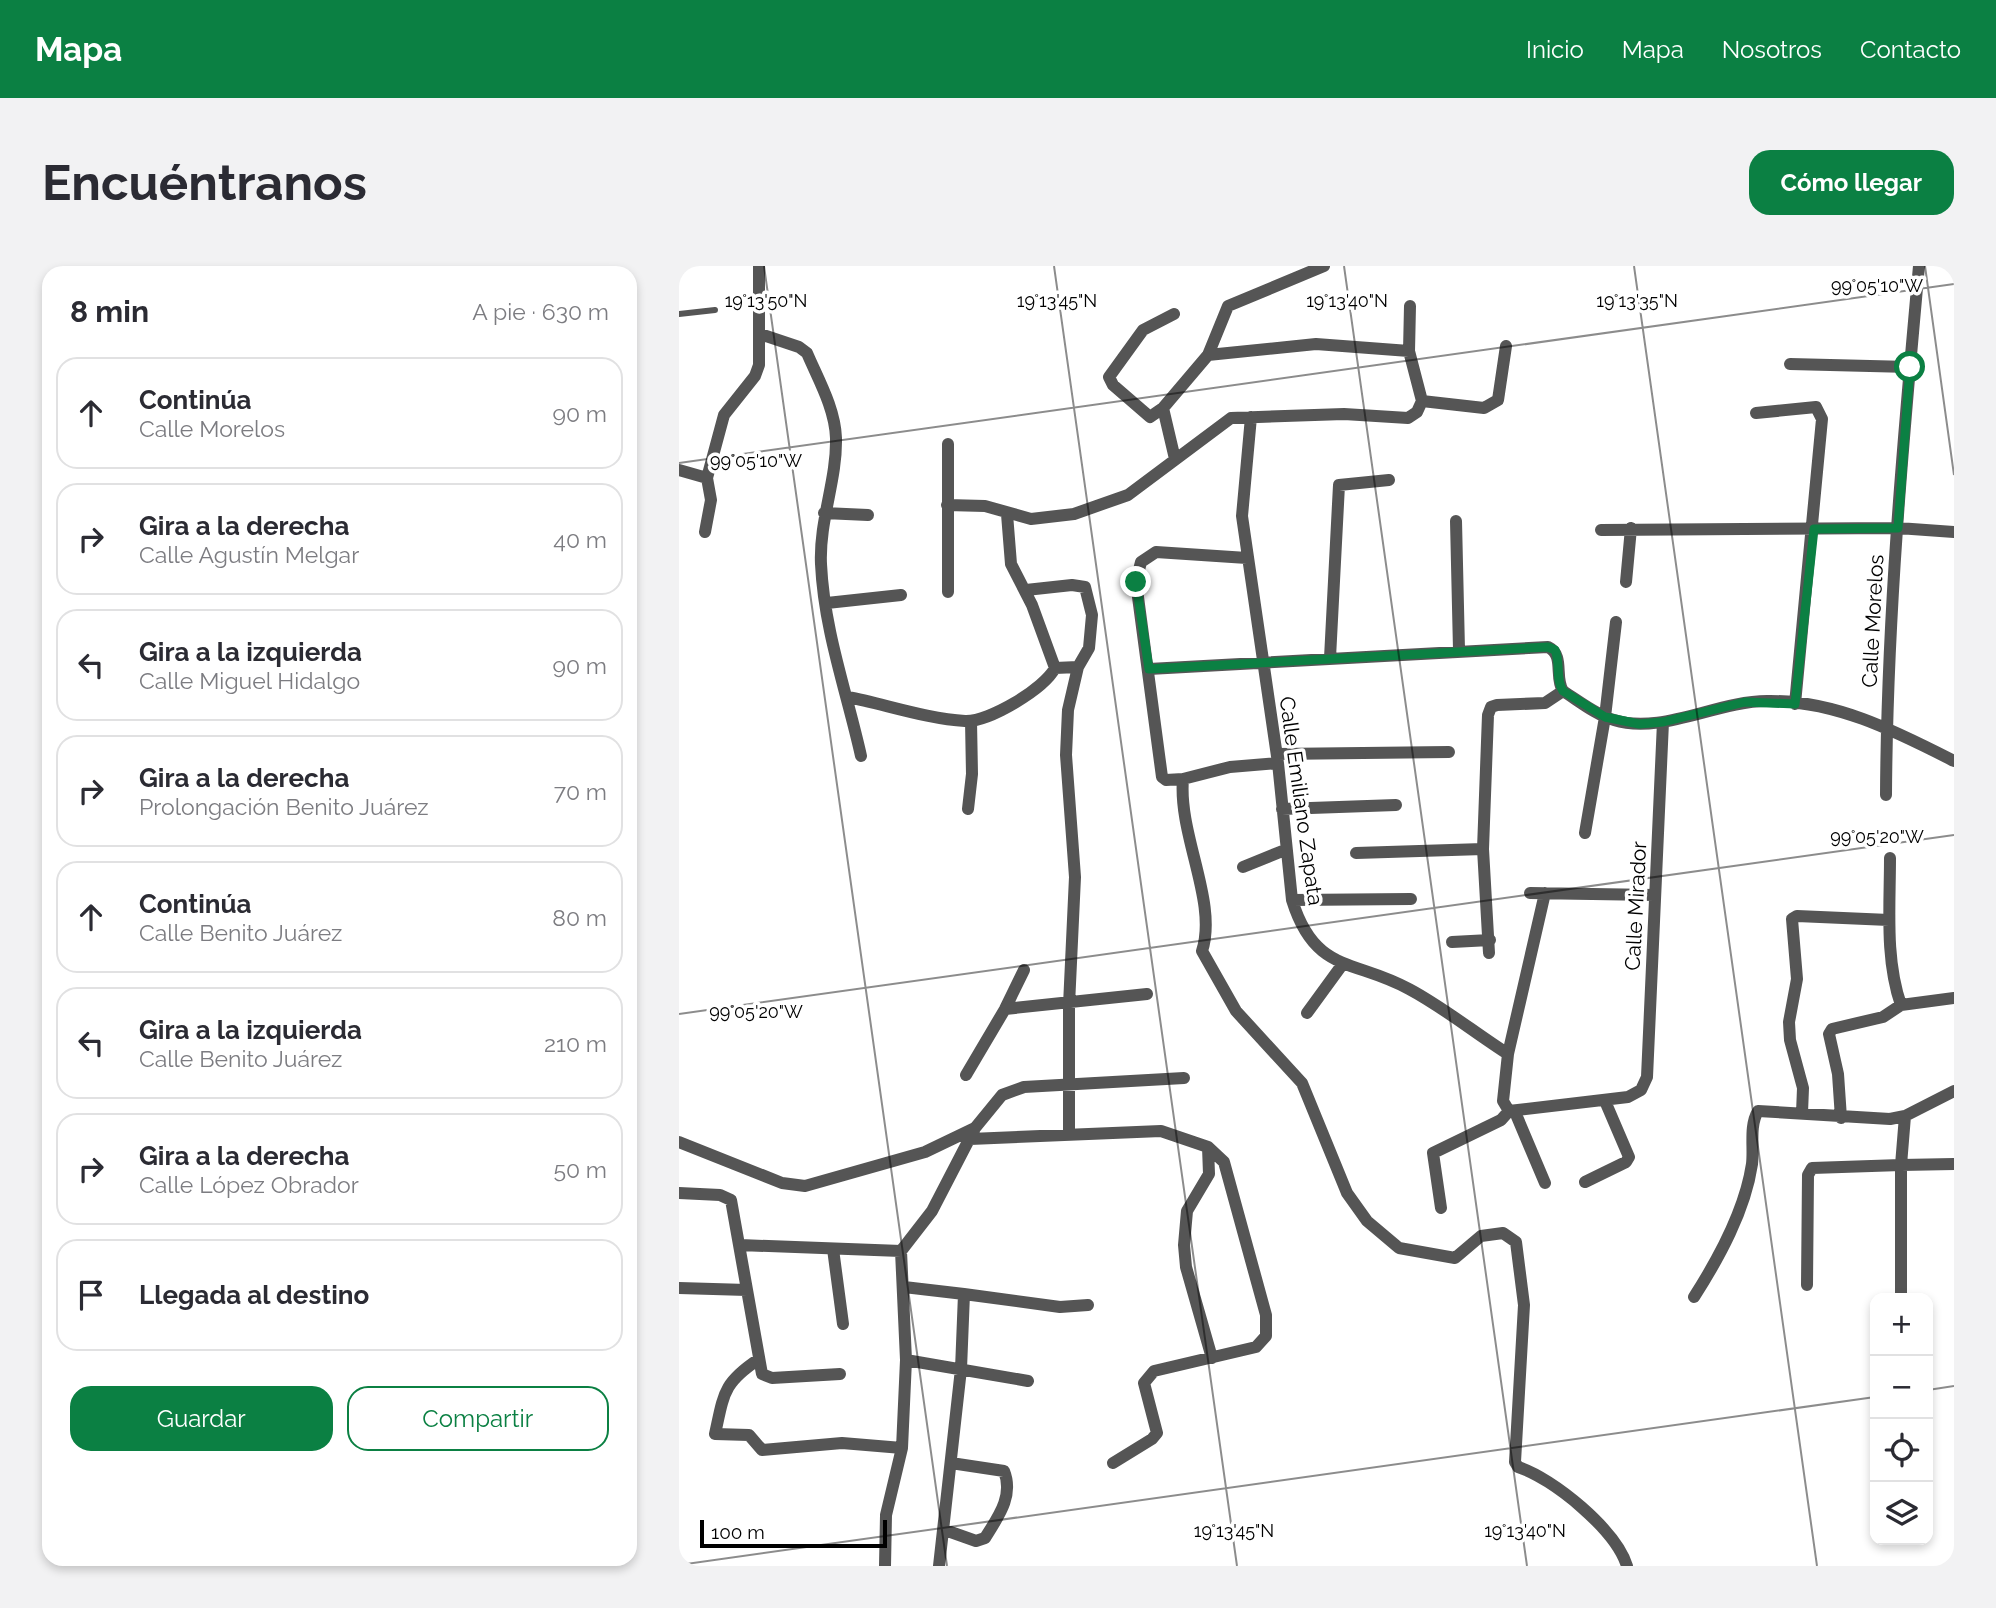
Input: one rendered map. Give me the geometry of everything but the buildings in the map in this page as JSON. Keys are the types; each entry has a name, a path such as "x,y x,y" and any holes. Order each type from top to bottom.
{"street":[{"path":"705,532 711,500 707,478 724,415 755,376 760,334 759,266"},
{"path":"1174,314 1143,330 1109,377 1113,384 1150,417 1163,408 1208,355 1228,306 1324,266"},
{"name":"Calle Morelos","path":"1886,796 1898,528 1919,266"},
{"path":"947,505 976,505 1007,514 1047,519 1096,507 1128,495 1231,418 1344,414 1408,418 1417,412 1422,401 1409,351 1410,306"},
{"path":"760,334 799,347 807,353 831,410 836,436 835,455 824,513 821,565 838,673 848,697 861,756"},
{"path":"1208,355 1323,343 1409,351"},
{"path":"1422,401 1484,408 1493,405 1498,400 1506,346"},
{"path":"1790,364 1910,367"},
{"path":"1756,412 1816,407 1820,412 1814,529 1795,704"},
{"path":"1163,408 1175,459"},
{"name":"Calle Emiliano Zapata","path":"1251,417 1242,516 1277,759 1292,900 1304,930 1323,951 1342,965"},
{"path":"948,592 949,444"},
{"path":"679,470 707,478"},
{"path":"1330,658 1339,485 1389,480"},
{"path":"824,513 868,515"},
{"path":"848,697 971,721 1035,691 1049,680 1055,668 1025,590 1011,564 1007,514"},
{"path":"1456,521 1459,650"},
{"path":"1626,582 1631,528"},
{"path":"1601,530 1898,528 1954,532"},
{"path":"1247,558 1156,552 1147,555 1141,562 1136,582 1162,776 1165,780 1183,779 1218,769 1277,759 1449,752"},
{"path":"1025,590 1072,585 1085,587 1092,615 1089,648 1078,667 1068,710 1066,755 1075,877 1069,1004 1069,1133"},
{"path":"827,603 901,595"},
{"path":"1585,833 1605,717 1616,622"},
{"path":"1149,669 1548,647 1555,650 1558,658 1559,685 1563,691 1605,717 1639,724 1663,722 1745,702 1795,704 1849,713 1887,727 1954,761"},
{"path":"1055,668 1078,667"},
{"path":"1452,942 1490,946 1483,849 1487,715 1491,707 1545,703 1563,691"},
{"path":"968,809 972,774 971,721"},
{"name":"Calle Mirador","path":"1605,1101 1628,1097 1641,1090 1647,1077 1663,722"},
{"path":"1183,779 1183,812 1208,925 1202,951 1213,972 1236,1011 1301,1083 1347,1193 1367,1221 1399,1248 1438,1257 1455,1258 1481,1236 1503,1233 1516,1242 1524,1325 1515,1462 1518,1467 1539,1474 1602,1528 1627,1566"},
{"path":"1282,808 1396,805"},
{"path":"1356,853 1483,849"},
{"path":"1243,867 1285,850"},
{"path":"1890,859 1889,920 1895,988 1901,1005"},
{"path":"1529,893 1654,895"},
{"path":"1545,894 1508,1054 1503,1101 1512,1112 1545,1183"},
{"path":"1292,900 1411,899"},
{"path":"1802,1113 1803,1088 1790,1040 1789,1022 1797,978 1792,919 1797,916 1889,920"},
{"path":"1307,1013 1342,965 1394,981 1411,990 1508,1054"},
{"path":"966,1075 1005,1009 1024,970"},
{"path":"1005,1009 1147,994"},
{"path":"1841,1118 1838,1074 1829,1034 1832,1029 1883,1017 1901,1005 1954,998"},
{"path":"885,1566 886,1515 902,1448 906,1360 901,1251 932,1211 972,1133 1002,1094 1013,1091 1184,1078"},
{"path":"1694,1297 1720,1257 1741,1202 1752,1165 1754,1118 1758,1111 1841,1118 1905,1116 1954,1091"},
{"path":"1441,1208 1433,1153 1512,1112 1605,1101 1629,1157 1626,1162 1585,1182"},
{"path":"1902,1293 1901,1165 1905,1116"},
{"path":"679,1142 782,1183 805,1186 925,1152 972,1133 1161,1131 1208,1147 1224,1162 1266,1315 1266,1336 1256,1348 1147,1375 1145,1382 1157,1433 1152,1439 1113,1463"},
{"path":"1208,1147 1209,1174 1187,1211 1184,1244 1186,1267 1212,1358"},
{"path":"1807,1285 1808,1175 1812,1168 1954,1164"},
{"path":"679,1193 720,1195 731,1200 762,1374 772,1378 840,1374"},
{"path":"740,1245 901,1251"},
{"path":"833,1249 843,1324"},
{"path":"679,1287 747,1290"},
{"path":"904,1287 1060,1307 1088,1305"},
{"path":"939,1566 961,1369 964,1294"},
{"path":"759,1359 735,1375 724,1394 715,1434 749,1435 762,1450 842,1443 902,1448"},
{"path":"906,1360 1028,1381"},
{"path":"945,1530 976,1541 985,1538 1005,1507 1008,1480 1004,1471 996,1467 951,1463"}],"lane":[{"path":"679,313 715,310"}],"route":[{"path":"1136,582 1149,669 1548,647 1555,650 1558,658 1559,685 1563,691 1616,722 1663,722 1717,706 1745,702 1795,704 1814,529 1898,528 1910,367"}]}
